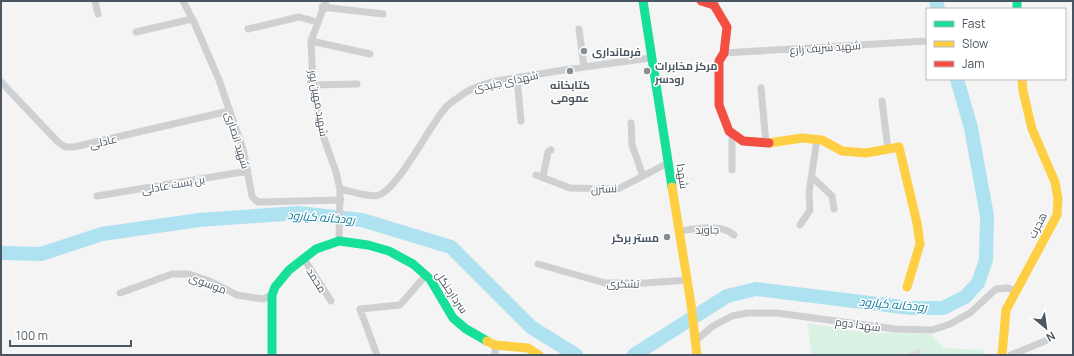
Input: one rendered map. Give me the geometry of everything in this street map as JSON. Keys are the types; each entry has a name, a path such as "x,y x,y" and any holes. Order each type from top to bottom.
{"street":[{"path":"95,1 98,14"},
{"name":"شهید انصاری","path":"183,1 219,80 244,149 252,196 255,200 259,202 340,203"},
{"name":"شهدا","path":"643,1 691,304 697,355"},
{"path":"701,1 714,6 727,27 724,53 719,62 719,105 729,131 743,141 766,143 802,138 822,140 842,151 866,153 899,147 917,223 920,244 907,287"},
{"path":"324,4 383,14"},
{"name":"شهید مهین پور","path":"324,4 311,40 313,85 321,130 336,172 340,189 339,241"},
{"path":"248,29 299,17 317,22"},
{"path":"136,32 192,19"},
{"path":"579,29 584,67"},
{"path":"311,40 370,54"},
{"name":"شهید شریف زارع","path":"724,53 926,41"},
{"name":"شهدای جنیدی","path":"340,189 372,196 380,195 400,176 428,132 447,106 470,89 517,78 651,58"},
{"path":"517,78 521,121"},
{"name":"هجرت","path":"1002,355 1006,310 1056,215 1058,198 1055,182 1032,129 1023,91 1022,80"},
{"name":"عادلی","path":"1,82 58,142 65,147 74,147 229,111"},
{"path":"313,85 357,84"},
{"path":"761,88 766,143"},
{"path":"882,102 888,149"},
{"path":"631,123 632,145 643,176"},
{"path":"732,133 732,170"},
{"path":"800,225 810,210 809,193 817,140"},
{"name":"نسترن","path":"551,150 548,152 540,176 570,188 618,190 668,163"},
{"name":"بن بست عادلی","path":"97,196 248,171"},
{"path":"812,178 832,196 834,209"},
{"name":"جاوید","path":"679,231 706,228 727,229 734,235"},
{"name":"سردارجنگل","path":"272,295 275,287 289,270 316,250 339,241 368,245 389,251 413,264 426,275 430,279 453,318 466,329 495,345 528,348 539,355"},
{"name":"محمد","path":"304,259 331,301"},
{"name":"تشکری","path":"538,264 605,284 687,280"},
{"name":"موسوی","path":"120,293 172,274 189,274 212,282 237,294 263,299 272,295"},
{"path":"377,355 360,309 400,305 426,275"},
{"name":"شهدا دوم","path":"695,341 713,326 732,316 748,313 777,313 895,329 932,330 950,324 970,313 996,289 1008,288 1015,291"},
{"path":"272,295 272,355"},
{"path":"1011,355 1045,341"},
{"path":"495,345 495,355"}],"green space":[{"path":"807,323 860,332 931,334 944,348 984,350 985,355 812,355"}],"building":[{"path":"919,349 922,355 905,355"}],"waterway":[{"name":"رودخانه کیارود","path":"936,1 938,8"},
{"name":"رودخانه کیارود","path":"634,355 727,296 756,289 911,308 943,308 965,297 978,283 986,260 987,216 971,128 957,80"},
{"name":"رودخانه کیارود","path":"1,253 41,254 102,234 199,220 298,213 362,220 451,247 531,327 576,355"}],"traffic: fast":[{"path":"643,1 672,187"},
{"path":"1017,1 1017,8"},
{"path":"272,355 272,295 275,287 289,270 316,249 339,241 368,245 389,251 413,264 430,279 453,318 466,329 487,341"}],"traffic: slow":[{"path":"1002,355 1006,310 1057,215 1058,199 1055,182 1032,129 1023,91 1022,80"},
{"path":"769,143 802,138 822,140 842,151 866,153 899,147 917,223 920,244 907,287"},
{"path":"672,187 691,304 697,355"},
{"path":"487,341 495,345 528,348 539,355"}],"traffic: jam":[{"path":"701,1 714,5 727,27 724,53 719,61 719,105 729,131 743,141 769,143"}],"place":[{"name":"فرماندارى","path":"584,51"},
{"name":"کتابخانه عمومى","path":"570,71"},
{"name":"مرکز مخابرات رودسر","path":"647,71"},
{"name":"مستر برگر","path":"667,237"}]}
